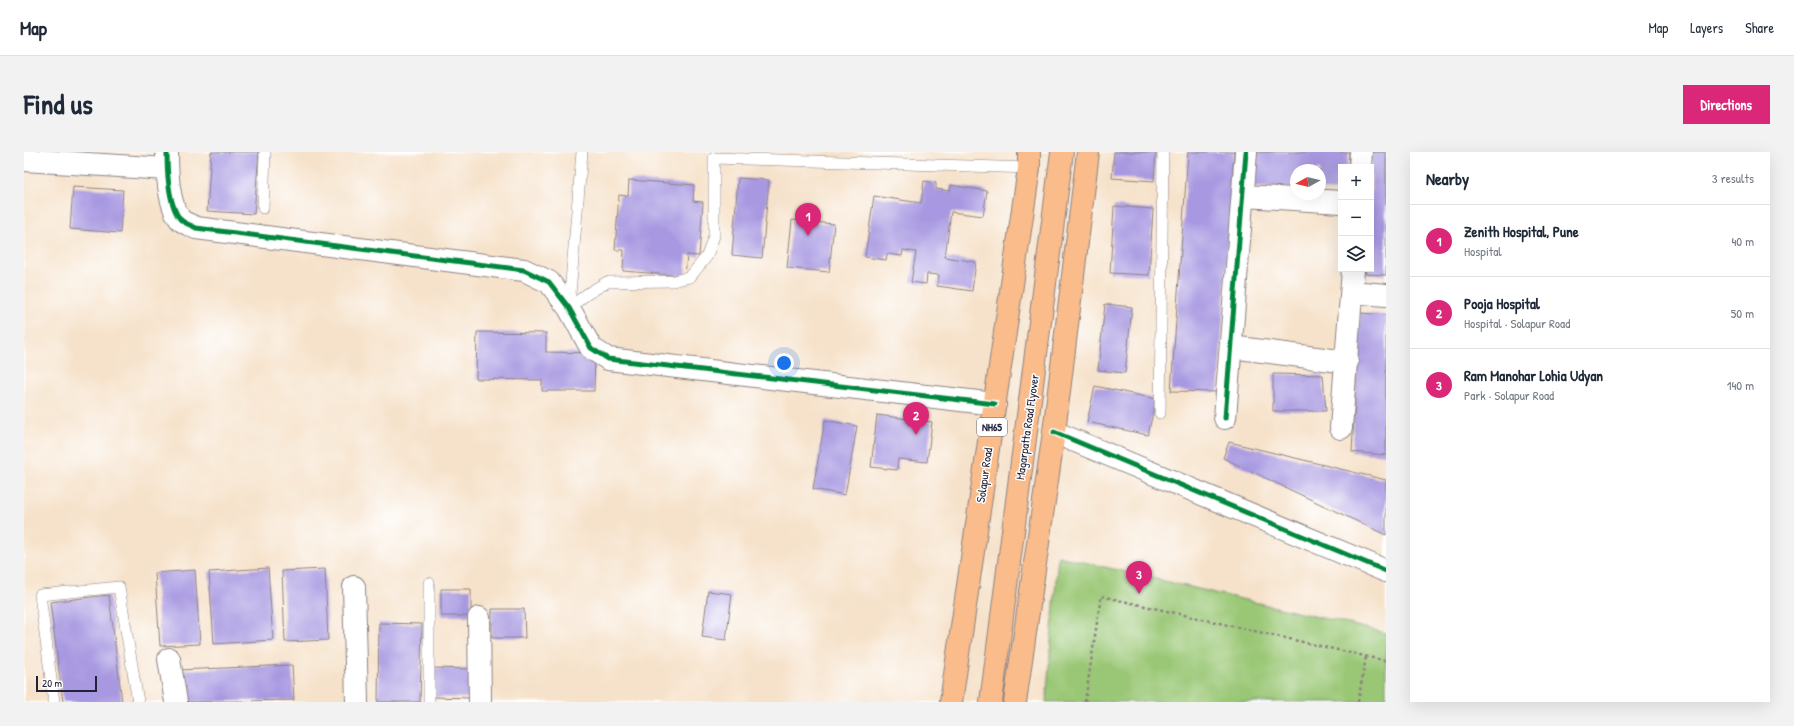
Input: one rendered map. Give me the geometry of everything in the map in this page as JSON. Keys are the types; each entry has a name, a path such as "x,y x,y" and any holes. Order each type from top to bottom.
{"highway":[{"name":"Magarpatta Road Flyover","path":"991,702 1062,152"},
{"path":"1016,702 1054,432 1088,152"},
{"name":"Solapur Road","path":"950,702 995,404 1029,160"}],"street":[{"path":"1225,418 1244,196 1246,152"},
{"path":"1360,164 1361,152"},
{"path":"24,160 167,160 172,202 180,219 196,228 524,270 549,282 569,308 591,348 608,359 995,404"},
{"path":"1244,196 1338,202"},
{"path":"1341,428 1353,272"},
{"path":"1352,292 1386,295"},
{"path":"1230,346 1347,362"},
{"path":"1054,432 1386,571"},
{"path":"354,587 357,702"},
{"path":"479,618 480,702"},
{"path":"169,659 176,702"}],"lane":[{"path":"263,208 265,152"},
{"path":"569,308 582,152"},
{"path":"1160,413 1163,152"},
{"path":"569,308 587,294 607,282 673,281 690,277 707,256 714,236 714,158 1029,160"},
{"path":"429,583 429,702"},
{"path":"54,702 40,595 119,587 138,702"}],"path":[{"path":"1085,702 1101,596 1386,661"},
{"path":"1358,702 1366,657"}],"green space":[{"path":"1058,556 1386,633 1386,702 1046,702"}],"building":[{"path":"211,152 259,152 254,214 207,211"},
{"path":"1114,152 1156,152 1154,181 1112,178"},
{"path":"1188,152 1234,152 1218,392 1171,391"},
{"path":"1257,152 1349,152 1348,164 1338,164 1338,191 1326,190 1326,164 1290,164 1290,189 1254,187"},
{"path":"1371,152 1386,152 1386,275 1365,274 1365,272 1374,272 1374,164 1371,164"},
{"path":"738,178 769,180 762,258 732,255"},
{"path":"629,180 694,185 693,201 703,202 699,256 687,255 685,276 623,271 624,250 615,250 619,195 628,196"},
{"path":"924,181 936,183 936,189 950,191 951,185 987,191 983,216 951,212 945,257 976,262 972,291 937,286 939,275 927,274 926,284 911,282 916,252 903,250 902,256 887,254 886,260 865,257 874,196 921,203"},
{"path":"73,187 123,190 120,233 70,229"},
{"path":"1114,206 1153,209 1149,275 1110,273"},
{"path":"792,220 834,224 829,272 787,268"},
{"path":"1105,304 1132,307 1125,373 1098,370"},
{"path":"1360,313 1386,315 1386,455 1352,452"},
{"path":"477,332 546,333 546,352 595,353 594,391 542,391 542,380 476,379"},
{"path":"1273,374 1323,375 1326,411 1273,411"},
{"path":"1095,386 1156,399 1148,435 1087,422"},
{"path":"877,415 932,422 927,462 898,459 897,470 871,467"},
{"path":"825,420 857,426 845,495 813,489"},
{"path":"1229,442 1386,480 1386,535 1223,458"},
{"path":"268,568 273,640 214,644 209,572"},
{"path":"325,569 328,640 285,642 282,571"},
{"path":"195,570 200,644 160,646 155,573"},
{"path":"441,589 471,589 471,616 441,616"},
{"path":"708,591 732,594 726,640 702,637"},
{"path":"109,595 122,702 63,702 50,602"},
{"path":"492,609 524,609 525,638 492,638"},
{"path":"379,623 422,624 420,702 378,702"},
{"path":"292,665 294,700 180,702 179,670"},
{"path":"432,668 472,669 472,698 432,697"}],"cycle path":[{"path":"167,152 169,187 173,205 176,213 185,223 196,228 524,270 549,282 569,308 591,348 608,359 995,404"},
{"path":"1225,418 1246,152"},
{"path":"1054,432 1386,571"}],"place":[{"name":"Zenith Hospital, Pune","path":"808,236"},
{"name":"Pooja Hospital","path":"916,435"},
{"name":"Ram Manohar Lohia Udyan","path":"1139,594"}]}
